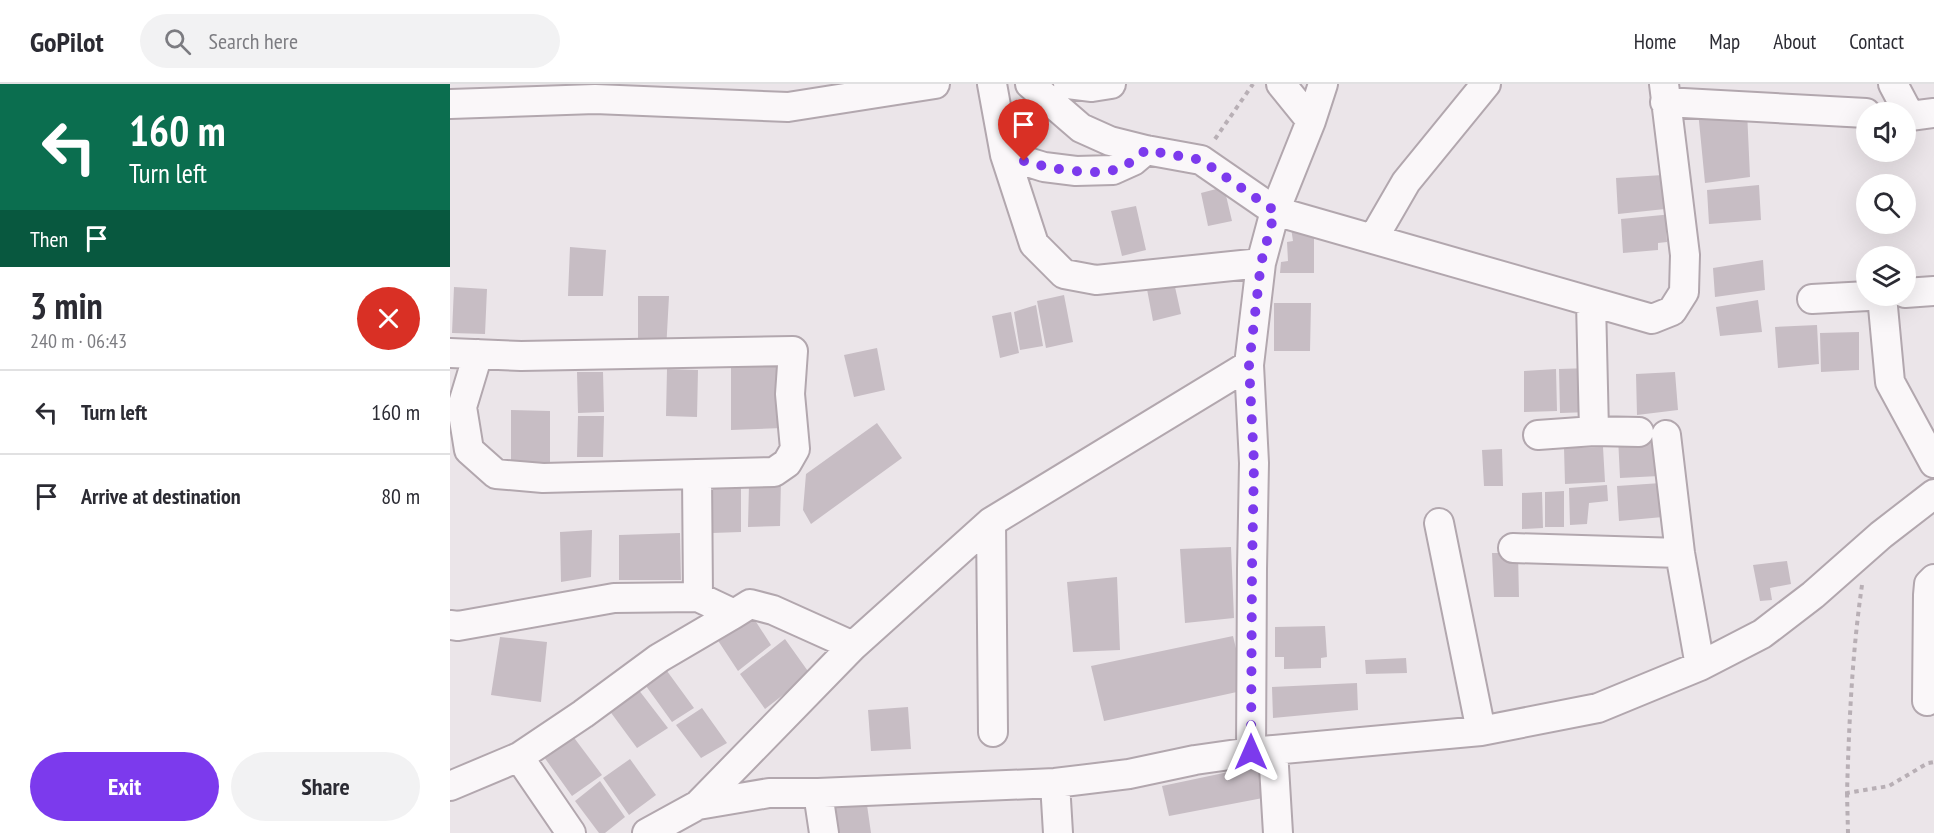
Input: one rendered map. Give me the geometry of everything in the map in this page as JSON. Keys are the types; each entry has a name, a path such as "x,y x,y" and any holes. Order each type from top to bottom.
{"street":[{"path":"458,97 595,91 788,107 838,92 935,84"},
{"path":"992,84 1005,155 1034,244 1065,273 1096,280 1261,263"},
{"path":"1030,84 1081,128 1110,141 1201,160 1275,211 1652,319 1672,311 1684,292 1684,255 1665,93 1856,112"},
{"path":"1068,84 1092,87 1111,84"},
{"path":"1281,84 1311,121"},
{"path":"1278,833 1262,751 1252,569 1254,463 1249,365 1261,263 1275,211 1311,121 1323,84"},
{"path":"1373,239 1406,182 1486,84"},
{"path":"1893,84 1906,102"},
{"path":"1005,155 1044,167 1076,171 1113,170 1132,161 1146,150"},
{"path":"1916,292 1934,291"},
{"path":"1812,299 1856,297"},
{"path":"1591,302 1594,431"},
{"path":"1883,306 1890,382 1934,463"},
{"path":"793,351 790,394 795,449 787,463 774,472 543,478 496,474 469,450 462,407 464,354 521,356 793,351"},
{"path":"647,833 698,805 853,646 991,522 1249,365"},
{"path":"1538,435 1594,431 1639,432"},
{"path":"1666,435 1680,553 1700,666"},
{"path":"697,474 698,597"},
{"path":"698,805 769,793 818,794 1055,783 1129,774 1195,759 1481,731 1598,708 1700,666 1762,634 1813,595 1867,547 1934,494"},
{"path":"991,522 993,732"},
{"path":"1440,523 1481,731"},
{"path":"1513,548 1680,553"},
{"path":"1927,701 1928,595 1929,584 1934,579"},
{"path":"450,625 458,626 615,598 698,597 734,614"},
{"path":"450,786 519,757 583,714 659,658 750,604 773,610 853,646"},
{"path":"519,757 572,833"},
{"path":"1055,783 1058,833"},
{"path":"818,794 824,833"}],"path":[{"path":"1201,160 1253,84"},
{"path":"1848,833 1849,722 1856,624 1867,547"},
{"path":"1847,793 1889,786 1928,763 1934,762"}],"building":[{"path":"1698,111 1747,111 1750,177 1705,183"},
{"path":"1663,175 1665,209 1618,214 1616,178"},
{"path":"1759,185 1761,220 1709,224 1707,190"},
{"path":"1224,187 1232,221 1208,226 1201,193"},
{"path":"1136,206 1146,250 1122,256 1111,211"},
{"path":"1673,214 1675,229 1666,230 1667,242 1658,243 1658,250 1623,253 1621,219"},
{"path":"1314,227 1314,273 1280,273 1281,262 1288,261 1287,242 1293,241 1291,228"},
{"path":"570,247 606,250 603,296 568,296"},
{"path":"1763,260 1765,290 1715,297 1713,268"},
{"path":"1173,278 1181,314 1153,321 1146,284"},
{"path":"454,287 487,289 485,334 452,333"},
{"path":"1064,295 1073,342 1046,348 1037,301"},
{"path":"638,296 669,296 666,351 638,351"},
{"path":"1758,300 1762,332 1720,336 1716,307"},
{"path":"1274,303 1311,303 1310,351 1274,351"},
{"path":"1036,305 1043,346 1020,350 1014,312"},
{"path":"1011,312 1019,353 1000,358 992,316"},
{"path":"1817,325 1819,364 1778,368 1775,327"},
{"path":"1859,332 1859,370 1821,372 1820,333"},
{"path":"877,348 885,390 854,397 844,355"},
{"path":"785,362 783,428 731,430 731,364"},
{"path":"1590,368 1591,412 1560,413 1559,369"},
{"path":"667,369 698,370 697,417 666,416"},
{"path":"1556,369 1557,411 1524,412 1524,371"},
{"path":"577,372 603,372 604,412 578,413"},
{"path":"1675,372 1678,410 1637,415 1636,374"},
{"path":"511,410 550,411 550,467 511,468"},
{"path":"578,416 604,416 603,457 577,457"},
{"path":"877,423 902,458 811,524 803,510 806,474"},
{"path":"1618,437 1657,437 1659,476 1620,478"},
{"path":"1603,447 1605,482 1565,484 1564,448"},
{"path":"1502,449 1503,486 1484,486 1482,450"},
{"path":"781,480 780,526 748,527 749,484"},
{"path":"1661,483 1663,517 1619,521 1617,486"},
{"path":"1607,485 1608,501 1589,503 1587,524 1570,525 1569,488"},
{"path":"713,486 741,487 741,532 712,533"},
{"path":"1564,491 1564,527 1545,527 1545,492"},
{"path":"1542,492 1543,528 1522,529 1522,493"},
{"path":"592,530 591,577 561,582 560,532"},
{"path":"680,533 681,580 619,580 619,535"},
{"path":"1231,547 1234,618 1185,623 1180,549"},
{"path":"1492,553 1518,553 1519,597 1494,597"},
{"path":"1787,561 1791,584 1770,588 1772,600 1760,601 1753,565"},
{"path":"1117,577 1120,650 1073,652 1067,582"},
{"path":"749,611 771,645 738,671 713,633"},
{"path":"1325,626 1327,657 1321,658 1321,668 1284,669 1284,657 1275,657 1275,627"},
{"path":"1233,636 1246,690 1104,721 1091,666"},
{"path":"500,637 547,642 541,702 491,695"},
{"path":"785,639 810,674 765,709 740,674"},
{"path":"1406,658 1407,673 1366,674 1365,660"},
{"path":"667,671 694,708 672,722 646,686"},
{"path":"1357,683 1358,710 1273,718 1272,687"},
{"path":"638,689 668,728 637,748 609,710"},
{"path":"908,707 911,749 871,751 868,710"},
{"path":"702,708 727,743 701,758 676,725"},
{"path":"572,735 602,775 572,796 544,757"},
{"path":"630,759 656,795 629,815 603,778"},
{"path":"1271,763 1273,796 1169,816 1162,786"},
{"path":"600,781 625,817 605,833 599,833 575,801"},
{"path":"867,805 871,833 838,833 835,808"}],"route":[{"path":"1024,161 1044,167 1076,171 1113,170 1132,161 1146,150 1201,160 1275,211 1261,263 1249,365 1254,463 1251,752"}]}
